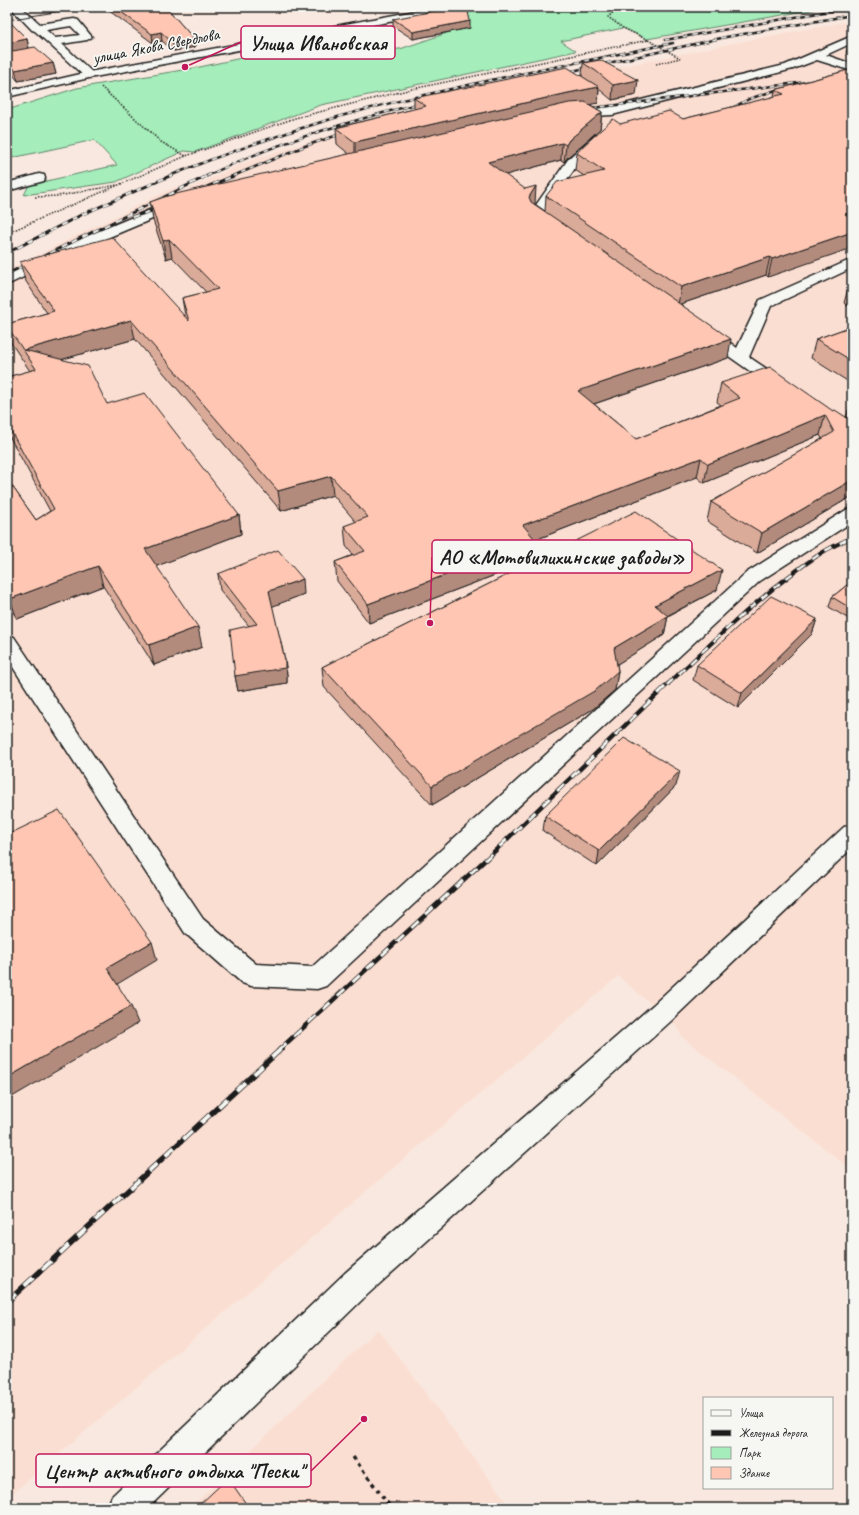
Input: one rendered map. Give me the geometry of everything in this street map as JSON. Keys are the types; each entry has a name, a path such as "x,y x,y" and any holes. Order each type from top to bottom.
{"main road":[{"name":"улица Якова Свердлова","path":"7,94 93,79 453,7"},
{"path":"13,9 34,25 93,79"},
{"path":"18,25 74,22 87,37 57,46 45,52"},
{"path":"568,237 536,215 573,160 612,120 789,67 817,56 852,39"},
{"path":"817,56 852,68"},
{"path":"601,98 612,120"},
{"path":"559,116 584,112 612,120"},
{"path":"7,186 39,178"},
{"path":"7,281 98,237 164,209 195,202"},
{"path":"741,358 765,303 852,263"},
{"path":"696,327 793,394"},
{"path":"7,642 194,926 250,975 317,978 753,577 852,514"},
{"path":"124,1508 356,1284 662,1013 852,834"}],"path":[{"path":"620,7 608,17 623,28 680,58 656,64"},
{"path":"7,230 14,230 186,156 295,118 363,100 648,40"},
{"path":"93,79 161,142 186,156"},
{"path":"29,197 58,196 123,183"},
{"path":"353,1457 390,1508"}],"shaded area":[{"path":"852,21 852,1170 682,1037 677,1026 618,976 7,1498 7,270 175,187 184,191 243,163 401,112 759,38"},
{"path":"378,1329 511,1508 190,1508"}],"green space":[{"path":"491,7 828,7 647,39 623,28 561,41 576,51 321,105 195,152 184,151 116,182 24,195 29,185 117,165 94,140 7,159 7,110 77,88 200,67 310,43 332,53 400,49 450,32 411,23"}],"building":[{"path":"114,7 166,7 194,39 173,43 161,32 152,34"},
{"path":"455,7 467,7 470,21 413,32 393,19"},
{"path":"7,21 9,21 27,39 7,43"},
{"path":"35,47 53,63 15,70 7,59 7,52"},
{"path":"600,60 638,80 613,85 596,71 583,63"},
{"path":"567,67 599,87 355,142 336,128 426,106 414,98"},
{"path":"852,69 852,212 845,214 852,218 852,232 772,259 770,257 681,287 546,196 557,182 604,171 577,153 613,119 620,124 669,111 683,119 784,94 775,90"},
{"path":"585,102 602,112 569,140 566,145 562,143 488,162 525,189 536,186 529,197 531,202 731,339 578,391 636,439 740,398 721,383 770,367 833,411 835,410 852,421 852,480 762,533 711,502 834,432 825,415 708,464 701,458 523,525 548,555 636,511 722,570 655,605 668,616 614,648 618,671 596,690 432,786 322,667 513,572 504,553 368,604 335,562 365,551 344,526 368,517 331,476 278,491 131,320 24,350 88,366 107,404 145,393 239,515 145,549 198,627 149,645 98,566 10,599 7,594 7,479 36,520 54,509 7,424 7,377 36,369 7,324 54,311 20,262 112,237 189,321 182,298 218,289 169,239 163,241 150,202 167,196 569,103"},
{"path":"852,326 852,361 816,339"},
{"path":"278,550 303,579 269,591 285,660 285,668 235,676 230,630 257,624 218,574"},
{"path":"852,581 852,609 832,597"},
{"path":"771,596 817,619 742,693 697,665"},
{"path":"624,738 680,771 599,851 545,816"},
{"path":"59,810 152,942 107,968 131,1006 7,1078 7,835"},
{"path":"228,1478 249,1508 196,1508"}],"tram line":[{"path":"7,20 85,7"}],"railway":[{"path":"665,40 852,7"},
{"path":"563,73 726,37 852,15"},
{"path":"169,176 212,159 298,129 382,105 548,68 673,43"},
{"path":"584,109 814,81"},
{"path":"726,111 749,99 779,89"},
{"path":"207,176 260,153 314,133 425,102"},
{"path":"233,176 305,146 347,132"},
{"path":"7,253 81,215 172,175"},
{"path":"7,274 209,175"},
{"path":"202,189 236,175"},
{"path":"132,217 161,208"},
{"path":"667,685 721,634 777,585 821,553 852,537"},
{"path":"279,1050 497,849 668,684"},
{"path":"7,1302 281,1049"}],"place":[{"name":"Улица Ивановская","path":"185,67"},
{"name":"АО «Мотовилихинские заводы»","path":"430,623"},
{"name":"Центр активного отдыха \"Пески\"","path":"364,1419"}]}
